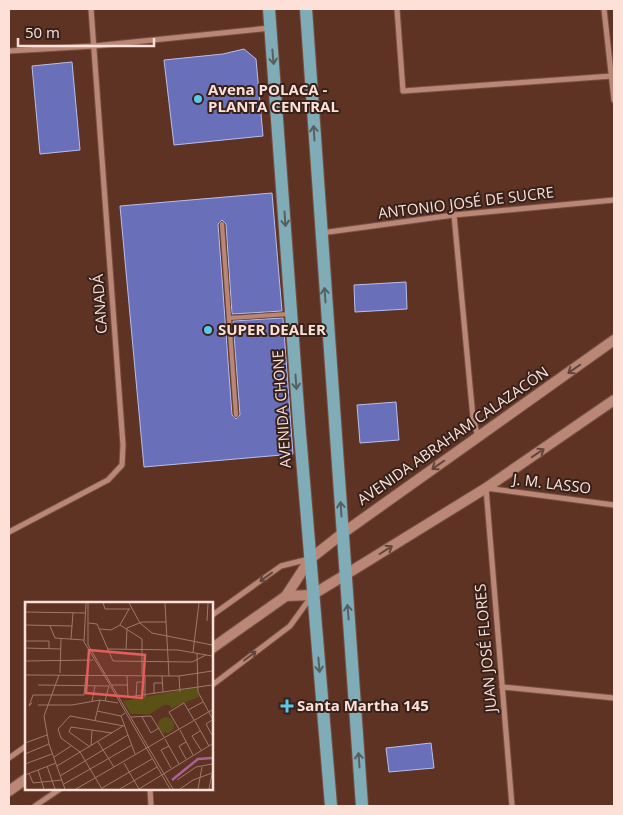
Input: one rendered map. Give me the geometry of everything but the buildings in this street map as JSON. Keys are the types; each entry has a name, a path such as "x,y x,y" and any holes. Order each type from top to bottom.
{"main road":[{"name":"AVENIDA CHONE","path":"269,9 312,595 331,806"},
{"path":"306,9 362,806"},
{"name":"AVENIDA ABRAHAM CALAZACÓN","path":"212,647 286,596 310,559 343,533 614,340"},
{"path":"286,596 312,595 486,488 614,400"},
{"path":"9,791 25,780"}],"street":[{"name":"CANADÁ","path":"9,532 108,480 122,466 123,445 91,9"},
{"path":"397,9 403,91 612,76"},
{"path":"604,9 614,100"},
{"path":"9,51 94,46 271,28"},
{"name":"ANTONIO JOSÉ DE SUCRE","path":"321,234 454,214 614,200"},
{"path":"454,214 473,418 478,437"},
{"name":"J. M. LASSO","path":"486,488 614,505"},
{"name":"JUAN JOSÉ FLORES","path":"486,488 512,806"},
{"name":"AVENIDA ABRAHAM CALAZACÓN","path":"212,615 281,566 310,559"},
{"path":"212,685 290,626 312,595"},
{"path":"502,687 614,698"},
{"path":"9,758 25,747"},
{"path":"35,806 59,790"},
{"path":"150,790 151,806"}],"lane":[{"path":"222,224 236,415"},
{"path":"230,318 291,314"}],"place":[{"name":"Avena POLACA - PLANTA CENTRAL","path":"198,99"},
{"name":"SUPER DEALER","path":"208,330"},
{"name":"Santa Martha 145","path":"287,706"}]}
